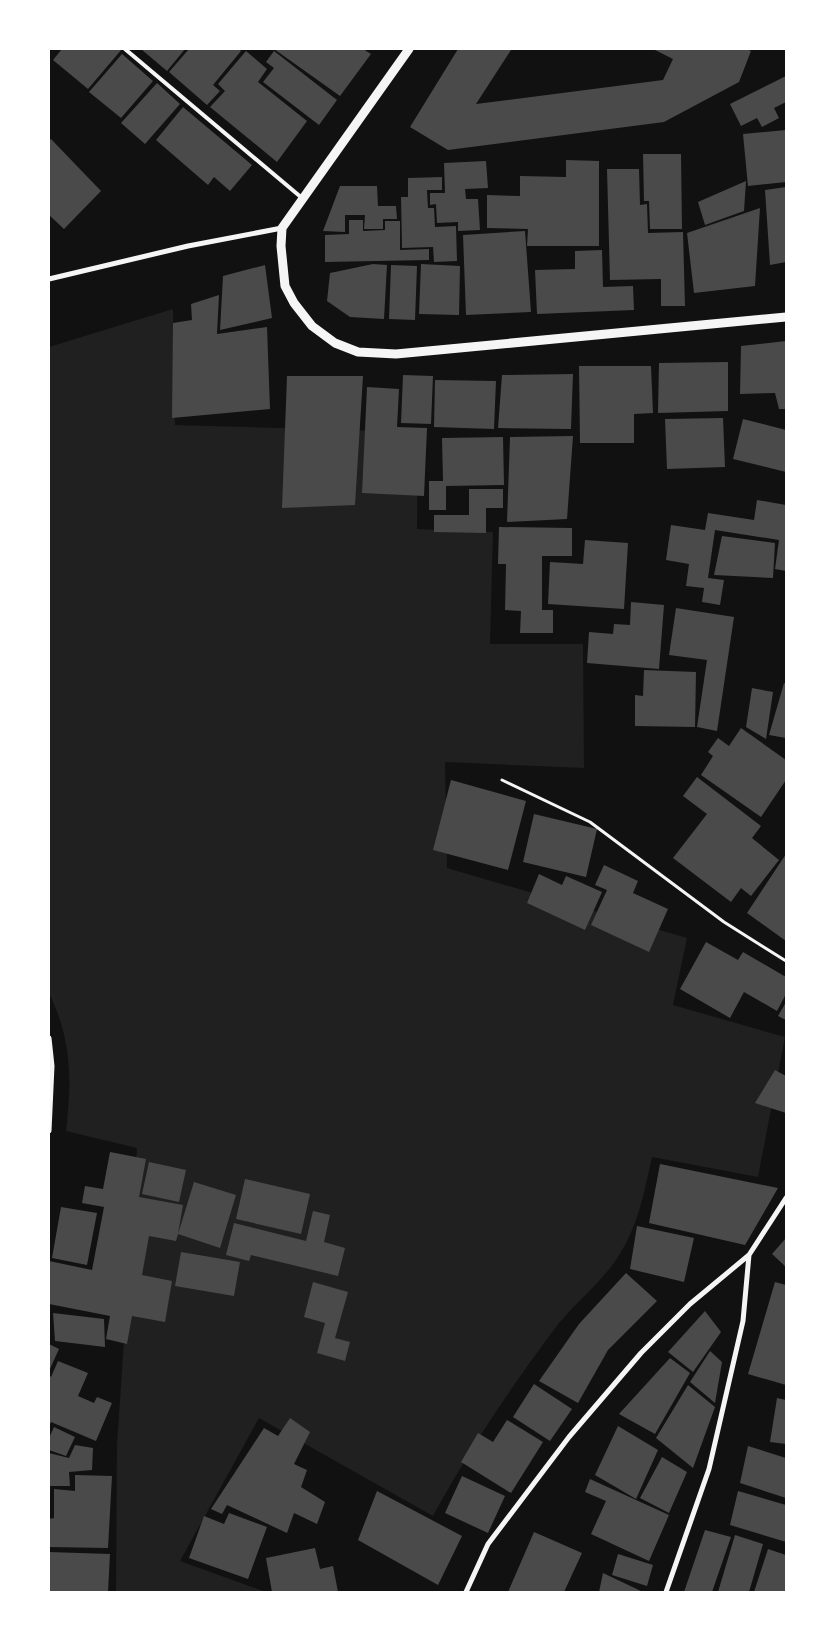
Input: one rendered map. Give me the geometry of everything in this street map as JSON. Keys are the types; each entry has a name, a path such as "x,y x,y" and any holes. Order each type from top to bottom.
{"street":[{"path":"409,49 282,228 282,266 285,286 294,303 312,326 335,343 358,352 373,354 418,353 786,317"},
{"path":"49,279 188,246 282,228"},
{"path":"49,1038 52,1066 49,1131"},
{"path":"466,1592 488,1544 569,1437 641,1353 690,1304 749,1255 786,1198"},
{"path":"666,1592 709,1469 743,1321 749,1255"}],"lane":[{"path":"125,49 302,198"}],"path":[{"path":"502,780 590,822 724,922 786,961"}],"shaded area":[{"path":"173,309 175,425 418,432 417,529 493,532 490,644 583,644 584,768 445,762 447,868 687,938 673,1005 785,1037 758,1177 652,1157 635,1223 624,1248 609,1269 560,1322 537,1353 475,1444 433,1516 259,1418 180,1561 266,1592 116,1592 117,1445 137,1148 66,1131 69,1078 66,1044 57,1011 49,993 49,347"}],"building":[{"path":"62,49 122,49 88,89 53,60"},
{"path":"141,49 185,49 167,71"},
{"path":"189,49 239,49 241,51 213,85 220,91 207,105 169,72"},
{"path":"274,49 363,49 371,54 340,96"},
{"path":"458,49 511,50 476,104 663,80 673,59 653,49 746,49 751,51 739,82 664,122 448,150 410,127"},
{"path":"246,51 267,69 258,82 307,121 277,162 210,107 225,91 218,84"},
{"path":"274,51 337,100 319,125 263,82 274,68 266,62"},
{"path":"122,54 153,81 121,118 89,92"},
{"path":"786,76 786,102 774,108 779,118 762,127 757,118 741,126 730,104"},
{"path":"157,83 180,104 145,144 121,123"},
{"path":"183,107 252,165 230,191 214,177 208,185 156,140"},
{"path":"786,130 786,182 748,186 743,134"},
{"path":"51,139 101,191 64,229 49,215 49,141"},
{"path":"643,154 681,154 682,229 650,229 649,201 644,201"},
{"path":"566,160 599,161 599,246 527,246 528,229 487,228 487,195 520,196 520,176 566,177"},
{"path":"486,161 488,188 465,189 466,199 478,199 480,230 458,231 458,222 437,223 436,204 430,205 430,193 445,193 444,163"},
{"path":"607,169 639,169 640,205 647,204 648,233 683,232 685,306 661,306 661,279 610,280"},
{"path":"442,177 442,190 427,190 428,208 434,208 435,227 456,226 457,261 434,262 433,247 402,248 401,197 408,197 408,178"},
{"path":"746,181 744,211 705,225 698,202"},
{"path":"340,186 377,186 378,206 396,206 397,219 383,219 383,229 364,229 365,215 345,215 345,232 323,231"},
{"path":"786,187 786,262 770,265 765,190"},
{"path":"760,208 755,286 694,293 687,233"},
{"path":"349,220 363,220 363,231 385,230 385,221 400,221 400,250 429,249 429,260 325,262 325,235 349,234"},
{"path":"525,231 531,312 466,315 463,235"},
{"path":"602,250 603,287 633,286 634,310 537,314 535,270 575,269 575,251"},
{"path":"373,264 387,265 384,319 350,317 327,301 330,273"},
{"path":"421,264 460,266 459,315 419,314"},
{"path":"265,265 272,318 220,330 223,276"},
{"path":"391,265 417,266 415,320 389,319"},
{"path":"219,295 217,334 267,327 270,409 172,418 173,323 192,320 191,304"},
{"path":"786,341 786,409 779,409 775,393 740,394 741,346"},
{"path":"728,362 728,411 658,413 659,363"},
{"path":"579,366 651,366 653,413 634,414 634,443 580,443"},
{"path":"573,374 571,429 498,428 502,375"},
{"path":"403,375 433,376 431,424 401,423"},
{"path":"287,376 363,376 355,505 282,508"},
{"path":"435,380 496,381 494,429 434,427"},
{"path":"367,387 399,389 397,427 427,428 424,496 362,493"},
{"path":"723,418 725,467 667,469 665,419"},
{"path":"743,419 786,430 786,472 733,459"},
{"path":"573,436 567,519 507,522 510,437"},
{"path":"503,437 504,485 446,486 446,510 429,510 429,481 443,481 442,438"},
{"path":"469,489 503,489 503,508 486,508 486,533 434,532 434,515 469,515"},
{"path":"757,500 786,505 786,571 775,569 779,540 715,530 708,578 724,580 720,605 702,602 704,588 686,586 689,564 666,560 671,525 705,530 708,513 754,520"},
{"path":"499,527 572,528 572,556 542,556 542,610 553,610 553,633 520,633 521,611 505,610 506,564 498,564"},
{"path":"722,536 775,543 773,578 714,575"},
{"path":"585,540 628,543 624,609 548,604 550,562 583,564"},
{"path":"631,602 664,605 659,669 587,663 589,632 613,634 614,624 630,625"},
{"path":"676,608 734,617 717,731 697,727 707,660 669,655"},
{"path":"644,670 696,672 695,727 635,726 635,695 643,696"},
{"path":"784,683 786,684 786,738 769,735"},
{"path":"752,688 773,692 766,739 746,727"},
{"path":"741,728 786,760 786,780 761,817 701,775 713,756 708,752 718,738 729,746"},
{"path":"697,777 761,826 752,838 779,860 751,896 741,888 731,902 673,858 707,814 683,796"},
{"path":"451,780 526,801 508,870 433,850"},
{"path":"534,814 597,829 586,877 523,862"},
{"path":"786,854 786,941 747,913"},
{"path":"604,865 638,881 633,893 668,909 649,952 591,925 607,890 595,885"},
{"path":"539,874 562,885 566,876 602,892 585,930 527,903"},
{"path":"706,942 738,960 743,952 786,977 786,994 777,1011 744,992 730,1018 680,989"},
{"path":"786,1002 786,1020 778,1016"},
{"path":"775,1070 786,1076 786,1113 755,1103"},
{"path":"110,1152 146,1159 139,1197 183,1205 176,1241 149,1236 142,1275 172,1281 165,1322 132,1316 127,1344 106,1339 110,1316 49,1304 49,1261 92,1270 104,1207 82,1203 85,1186 103,1189"},
{"path":"149,1162 186,1170 179,1202 142,1194"},
{"path":"660,1164 778,1188 745,1245 649,1223"},
{"path":"245,1179 310,1194 301,1234 236,1219"},
{"path":"194,1182 236,1195 220,1248 178,1234"},
{"path":"61,1207 97,1213 87,1265 52,1258"},
{"path":"313,1211 330,1215 324,1242 345,1248 338,1276 251,1255 249,1261 226,1255 234,1223 306,1241"},
{"path":"637,1226 694,1238 684,1282 630,1269"},
{"path":"786,1238 786,1267 772,1254"},
{"path":"181,1252 240,1262 234,1296 175,1286"},
{"path":"626,1273 657,1301 608,1350 578,1403 539,1381 579,1324"},
{"path":"313,1282 348,1292 335,1338 350,1342 345,1361 317,1353 325,1323 304,1317"},
{"path":"775,1282 786,1285 786,1385 748,1374"},
{"path":"705,1311 721,1332 693,1372 668,1352"},
{"path":"53,1313 104,1319 105,1347 55,1341"},
{"path":"49,1344 59,1349 49,1371"},
{"path":"710,1351 722,1362 715,1403 690,1382"},
{"path":"670,1358 690,1373 655,1434 619,1414"},
{"path":"58,1361 88,1373 78,1396 94,1403 97,1397 112,1403 96,1441 51,1422 49,1427 49,1375 51,1377"},
{"path":"534,1384 572,1409 550,1441 513,1417"},
{"path":"688,1385 715,1407 693,1468 656,1438"},
{"path":"777,1398 786,1400 786,1444 770,1442"},
{"path":"290,1418 310,1432 294,1464 307,1470 301,1487 325,1502 317,1524 294,1513 287,1533 227,1505 222,1514 211,1509 264,1428 278,1436"},
{"path":"507,1420 543,1442 511,1493 461,1462 478,1433 493,1442"},
{"path":"618,1426 658,1450 636,1499 595,1475"},
{"path":"54,1427 75,1437 66,1456 49,1450 49,1438"},
{"path":"75,1445 93,1448 92,1470 69,1472 70,1486 49,1486 49,1453 69,1458"},
{"path":"748,1446 786,1458 786,1498 740,1483"},
{"path":"662,1457 687,1472 669,1513 640,1498"},
{"path":"75,1475 112,1476 108,1548 49,1547 49,1519 54,1518 54,1489 75,1491"},
{"path":"462,1476 505,1496 488,1533 445,1513"},
{"path":"590,1479 669,1515 649,1561 591,1534 606,1501 585,1492"},
{"path":"377,1491 462,1536 438,1585 358,1540"},
{"path":"738,1491 786,1505 786,1542 730,1525"},
{"path":"229,1513 267,1527 248,1579 189,1558 204,1516 224,1524"},
{"path":"705,1530 731,1537 712,1592 684,1592"},
{"path":"534,1532 582,1553 564,1592 508,1592"},
{"path":"735,1535 763,1544 749,1592 718,1592"},
{"path":"315,1548 320,1569 333,1566 338,1592 272,1592 266,1558"},
{"path":"768,1549 786,1555 786,1592 754,1592"},
{"path":"49,1552 110,1554 108,1592 49,1592"},
{"path":"618,1554 653,1565 647,1586 612,1575"},
{"path":"603,1573 643,1592 599,1592"}]}
